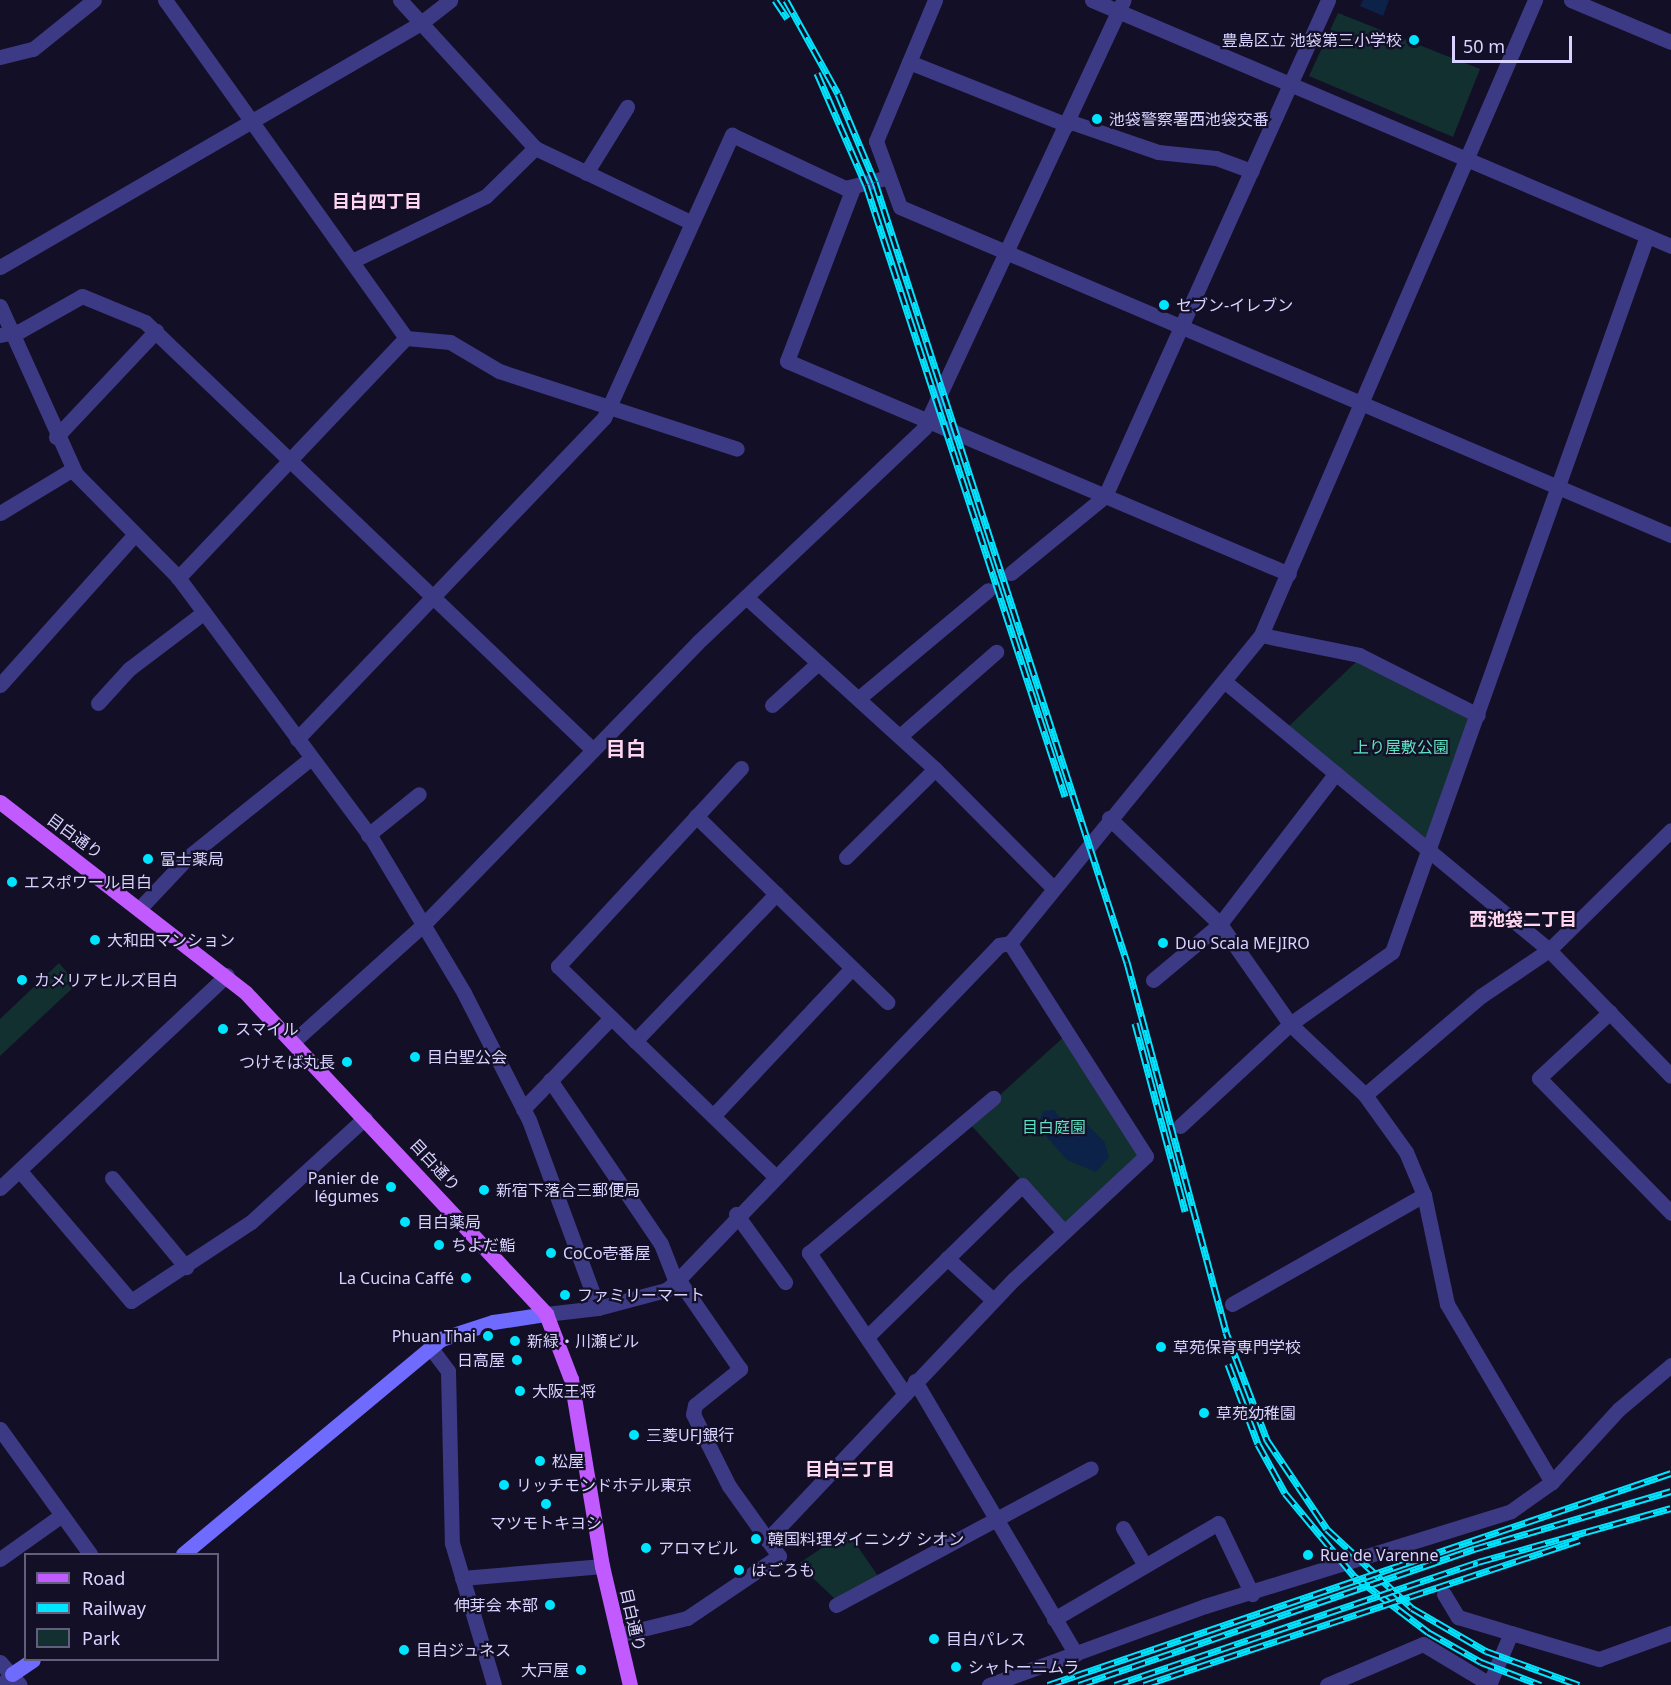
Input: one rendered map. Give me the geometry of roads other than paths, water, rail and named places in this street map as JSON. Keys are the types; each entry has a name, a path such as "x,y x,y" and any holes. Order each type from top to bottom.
{"main road":[{"name":"目白通り","path":"0,802 227,975 294,1041 546,1314 571,1379 602,1566 630,1685"}],"street":[{"path":"0,57 33,49 94,0"},
{"path":"165,0 406,338 450,342 499,371 737,449"},
{"path":"400,0 535,148 690,222"},
{"path":"0,267 421,23 450,0"},
{"path":"935,0 876,141 900,207 1671,535"},
{"path":"1092,0 1122,6 1290,83 1671,246"},
{"path":"1011,573 1105,496 1328,0"},
{"path":"184,1553 248,1506 430,1347 493,1322 598,1308 666,1290 677,1281 736,1214 999,945 1010,943 1052,894 1052,886 1261,635 1535,0"},
{"path":"1571,0 1671,42"},
{"path":"294,1041 423,925 592,749 746,597 929,423 1122,6"},
{"path":"909,62 1068,123 1158,152 1216,158 1252,171"},
{"path":"586,173 627,107"},
{"path":"297,739 610,409 690,222 732,135 853,188 889,177"},
{"path":"352,261 486,196 535,148"},
{"path":"853,188 786,360 929,423 1289,574"},
{"path":"1180,1126 1290,1024 1392,952 1431,852 1647,236"},
{"path":"5,334 82,296 156,331 592,749"},
{"path":"0,306 5,334 73,469 134,535 178,578 368,835 423,925 524,1109 591,1277 598,1308"},
{"path":"56,437 156,331"},
{"path":"178,578 406,338"},
{"path":"0,513 73,469"},
{"path":"0,685 134,535"},
{"path":"859,698 988,590"},
{"path":"746,597 935,768 1052,886"},
{"path":"98,703 129,669 204,612"},
{"path":"1261,635 1359,655 1478,715"},
{"path":"900,736 996,652"},
{"path":"772,705 818,663"},
{"path":"1224,681 1549,950 1671,1076"},
{"path":"140,908 188,856 311,758"},
{"path":"741,768 558,966 774,1175"},
{"path":"846,857 935,768"},
{"path":"1153,980 1220,924 1336,773"},
{"path":"368,835 419,794"},
{"path":"696,816 887,1002"},
{"path":"1109,818 1220,924 1290,1024 1365,1095 1406,1152 1424,1195 1448,1304 1552,1482"},
{"path":"1365,1095 1473,1002 1549,950 1671,830"},
{"path":"635,1041 776,894"},
{"path":"767,1540 993,1300 1146,1156 1010,943"},
{"path":"713,1116 852,968"},
{"path":"0,1188 227,975"},
{"path":"1610,1012 1539,1078 1671,1213"},
{"path":"524,1109 611,1017"},
{"path":"550,1080 661,1244 677,1281 740,1369 695,1405 693,1414 729,1486 778,1556 747,1582 687,1618 618,1635"},
{"path":"904,1394 809,1253 993,1098"},
{"path":"20,1171 126,1298 136,1300 251,1222 366,1118"},
{"path":"112,1178 186,1266"},
{"path":"867,1337 1022,1185 1064,1232"},
{"path":"1232,1304 1424,1195"},
{"path":"736,1214 785,1282"},
{"path":"947,1258 993,1300"},
{"path":"430,1347 448,1371 452,1543 494,1685"},
{"path":"989,1685 1252,1594 1511,1511 1552,1482 1619,1409 1671,1365"},
{"path":"915,1381 1076,1654"},
{"path":"0,1429 89,1553"},
{"path":"836,1605 999,1522 1091,1468"},
{"path":"0,1559 62,1515"},
{"path":"1054,1619 1144,1564 1218,1523 1252,1594"},
{"path":"1123,1528 1144,1564"},
{"path":"462,1578 602,1566"},
{"path":"1444,1594 1458,1617 1599,1659 1671,1633"},
{"path":"1327,1685 1423,1644 1489,1684 1511,1633"},
{"path":"0,1662 11,1681 31,1661"}],"water":[{"path":"1363,0 1389,0 1383,16 1360,6"},
{"path":"1054,1110 1062,1121 1087,1125 1104,1141 1109,1157 1096,1172 1067,1160 1038,1127 1043,1111"}],"railway":[{"path":"775,0 787,18"},
{"path":"786,0 838,94 875,182 1127,962 1226,1332 1267,1440 1327,1529 1412,1608 1486,1651 1579,1685"},
{"path":"817,73 866,185 1065,796"},
{"path":"1135,1023 1185,1211"},
{"path":"1228,1364 1258,1444 1285,1493 1354,1576 1428,1632 1481,1662 1541,1685"},
{"path":"1048,1685 1671,1473"},
{"path":"1079,1685 1474,1549 1671,1491"},
{"path":"1115,1685 1478,1562 1671,1508"},
{"path":"1144,1685 1580,1540"}],"place":[{"name":"豊島区立 池袋第三小学校","path":"1414,40"},
{"name":"池袋警察署西池袋交番","path":"1097,119"},
{"name":"セブン-イレブン","path":"1164,305"},
{"name":"富士薬局","path":"148,859"},
{"name":"エスポワール目白","path":"12,882"},
{"name":"大和田マンション","path":"95,940"},
{"name":"Duo Scala MEJIRO","path":"1163,943"},
{"name":"カメリアヒルズ目白","path":"22,980"},
{"name":"スマイル","path":"223,1029"},
{"name":"目白聖公会","path":"415,1057"},
{"name":"つけそば丸長","path":"347,1062"},
{"name":"Panier de légumes","path":"391,1187"},
{"name":"新宿下落合三郵便局","path":"484,1190"},
{"name":"目白薬局","path":"405,1222"},
{"name":"ちよだ鮨","path":"439,1245"},
{"name":"CoCo壱番屋","path":"551,1253"},
{"name":"La Cucina Caffé","path":"466,1278"},
{"name":"ファミリーマート","path":"565,1295"},
{"name":"Phuan Thai","path":"488,1336"},
{"name":"新緑・川瀬ビル","path":"515,1341"},
{"name":"草苑保育専門学校","path":"1161,1347"},
{"name":"日高屋","path":"517,1360"},
{"name":"大阪王将","path":"520,1391"},
{"name":"草苑幼稚園","path":"1204,1413"},
{"name":"三菱UFJ銀行","path":"634,1435"},
{"name":"松屋","path":"540,1461"},
{"name":"リッチモンドホテル東京","path":"504,1485"},
{"name":"マツモトキヨシ","path":"546,1504"},
{"name":"韓国料理ダイニング シオン","path":"756,1539"},
{"name":"アロマビル","path":"646,1548"},
{"name":"Rue de Varenne","path":"1308,1555"},
{"name":"はごろも","path":"739,1570"},
{"name":"伸芽会 本部","path":"550,1605"},
{"name":"目白パレス","path":"934,1639"},
{"name":"目白ジュネス","path":"404,1650"},
{"name":"シャトーニムラ","path":"956,1667"},
{"name":"大戸屋","path":"581,1670"}],"district":[{"name":"目白四丁目","path":"377,201"},
{"name":"目白","path":"626,748"},
{"name":"西池袋二丁目","path":"1523,919"},
{"name":"目白三丁目","path":"850,1469"}],"park label":[{"name":"上り屋敷公園","path":"1401,747"},
{"name":"目白庭園","path":"1054,1127"}]}
